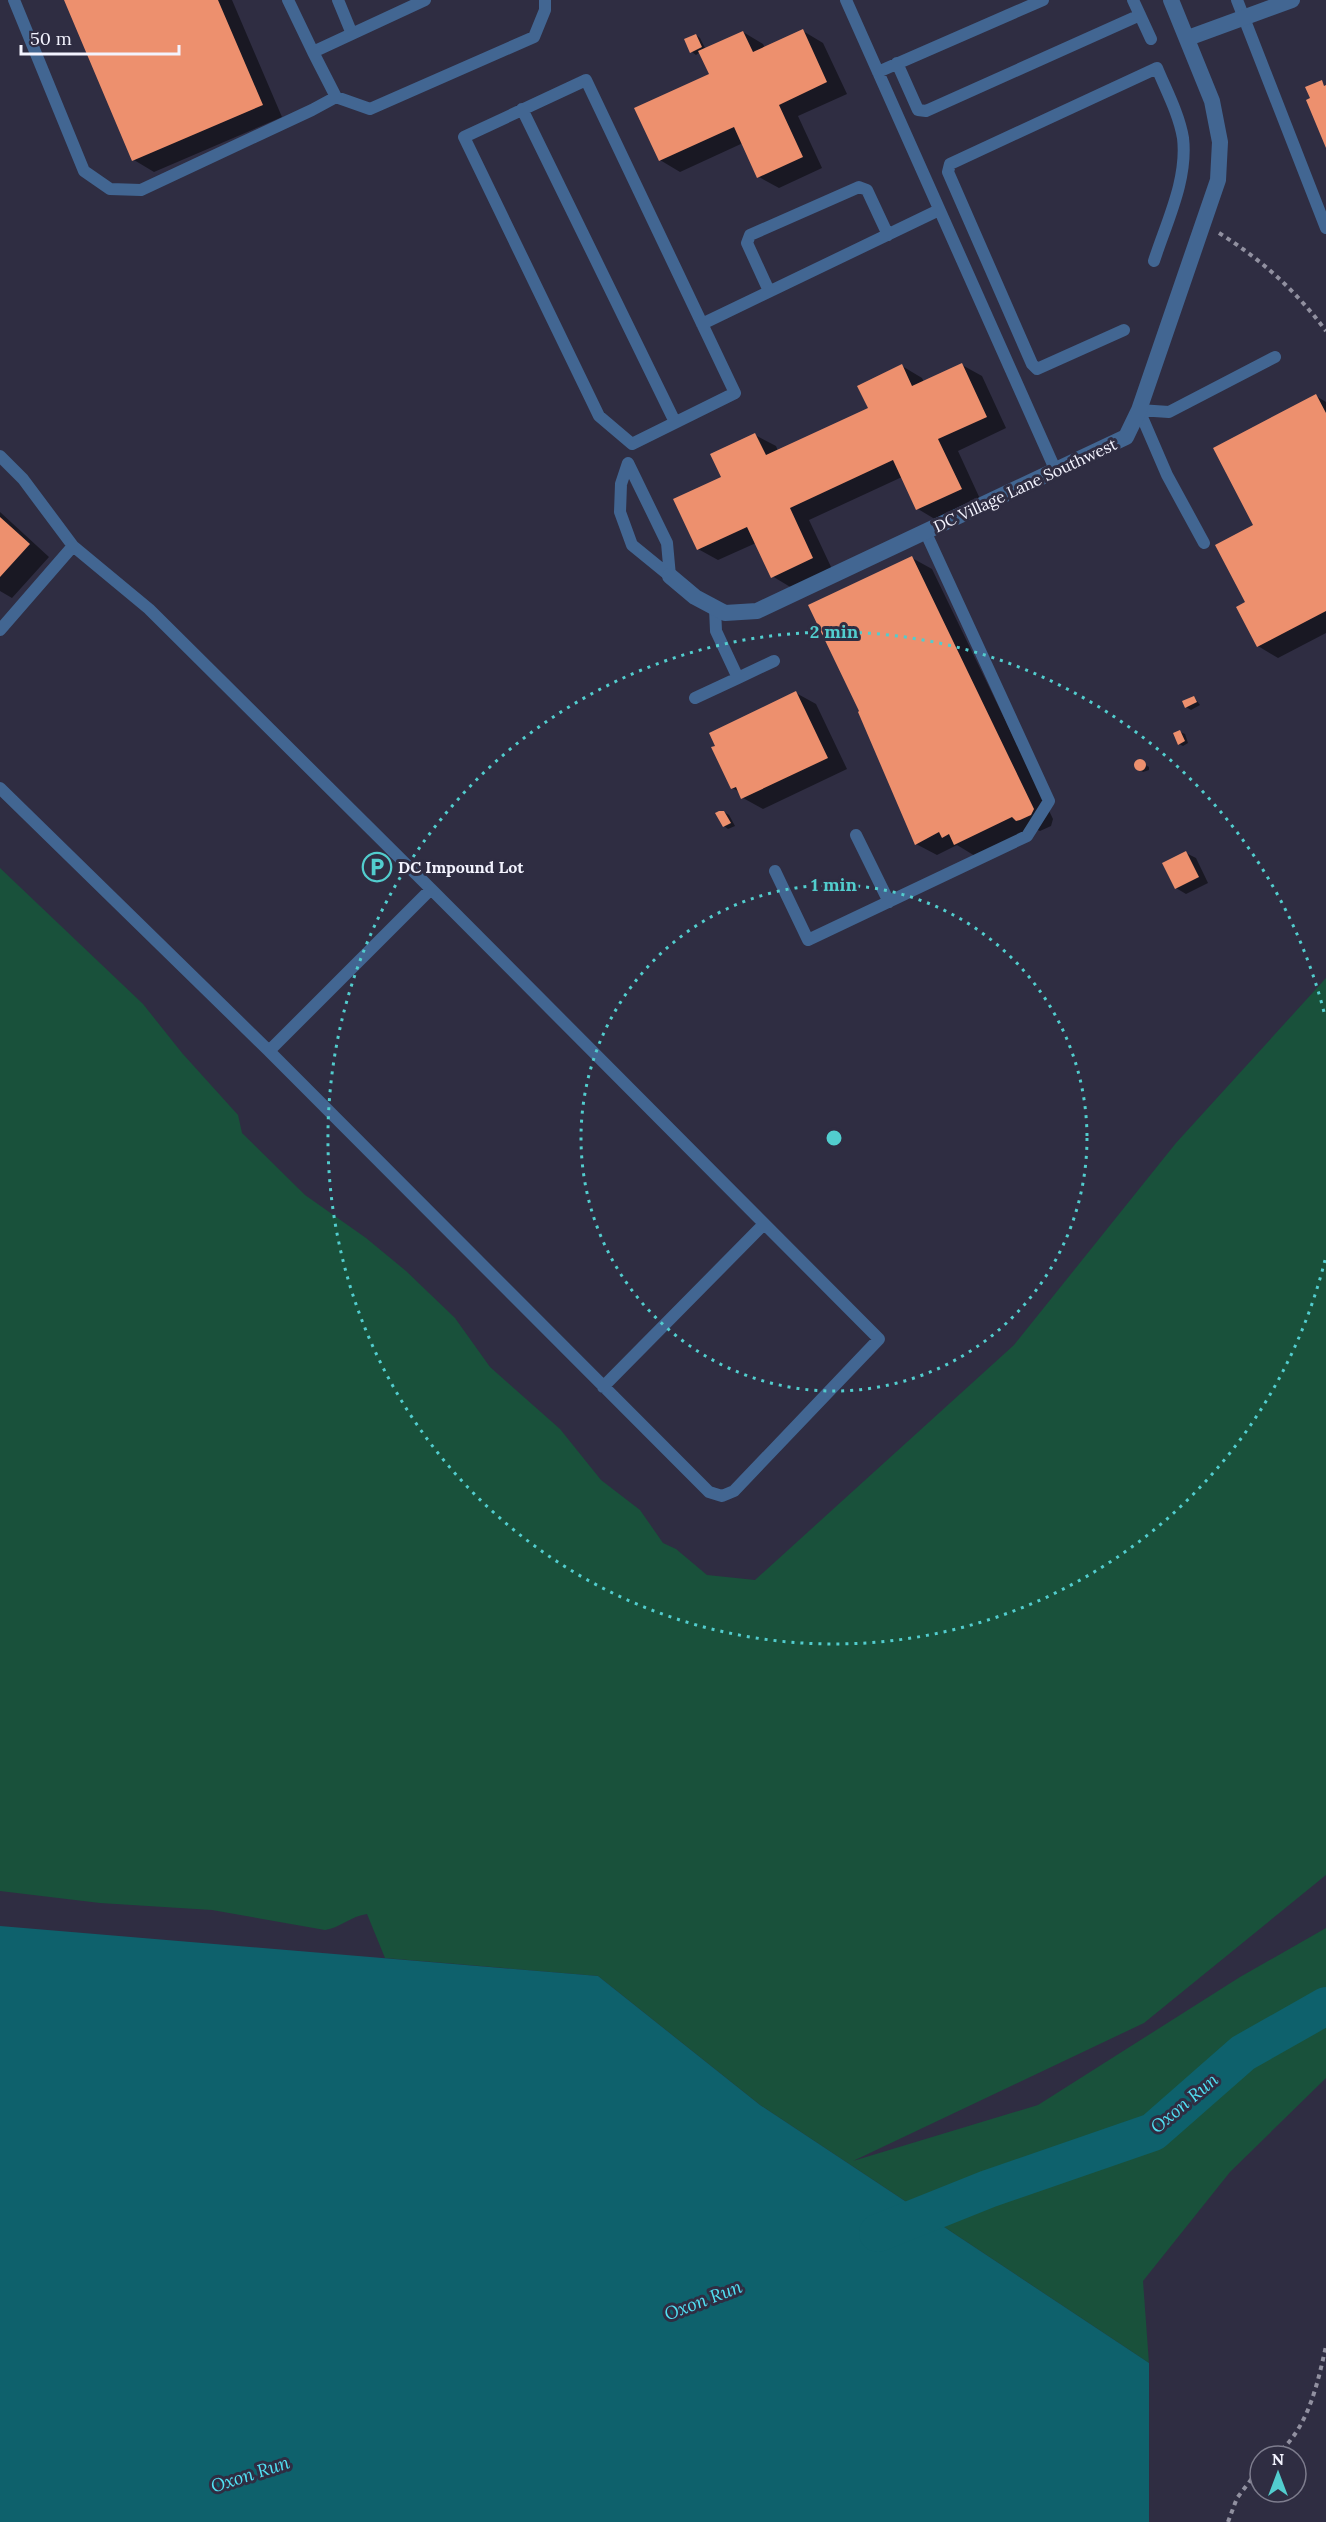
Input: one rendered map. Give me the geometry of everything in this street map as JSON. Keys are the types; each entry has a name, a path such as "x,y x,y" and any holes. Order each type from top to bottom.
{"street":[{"name":"DC Village Lane Southwest","path":"670,576 694,597 725,613 757,611 1055,469 1126,438 1138,410 1218,180 1220,142 1212,101 1171,0"},
{"path":"1188,38 1292,0"}],"lane":[{"path":"14,0 84,171 110,189 141,190 336,97"},
{"path":"288,0 336,97 370,109 534,37 545,10 545,0"},
{"path":"338,0 352,34"},
{"path":"313,52 425,0"},
{"path":"846,0 1055,469"},
{"path":"878,72 1043,0"},
{"path":"1133,0 1151,39"},
{"path":"1237,0 1326,228"},
{"path":"897,63 918,110 926,111 1140,15"},
{"path":"1124,330 1038,369 1032,364 948,172 950,164 1157,68 1180,125 1183,141 1182,177 1154,261"},
{"path":"633,444 599,416 464,137 586,80 735,393 633,444 621,484 620,512 632,545 670,576"},
{"path":"522,109 675,422"},
{"path":"770,291 747,243 750,235 859,187 867,190 888,235"},
{"path":"702,324 939,210"},
{"path":"947,227 968,220"},
{"path":"1204,543 1167,475 1138,410 1169,411 1275,357"},
{"path":"0,456 23,478 74,546 149,609 879,1339 734,1491 722,1496 709,1492 269,1051 0,788"},
{"path":"628,464 667,543 670,576"},
{"path":"775,871 808,940 1027,836 1049,801 926,531"},
{"path":"0,630 74,546"},
{"path":"715,608 716,631 738,678"},
{"path":"695,698 774,661"},
{"path":"856,836 890,903"},
{"path":"269,1051 431,889"},
{"path":"603,1387 764,1224"}],"path":[{"path":"1204,223 1268,267 1314,315 1326,332"},
{"path":"1288,2444 1311,2407 1326,2346"},
{"path":"1228,2522 1237,2498 1248,2484"}],"shaded area":[{"path":"0,868 143,1004 182,1053 238,1115 242,1133 305,1195 366,1238 406,1271 455,1318 490,1367 560,1429 601,1480 640,1510 663,1543 676,1549 707,1575 755,1580 1014,1345 1176,1143 1326,978 1326,1875 1144,2023 853,2161 1038,2105 1240,1977 1326,1928 1326,2078 1230,2172 1143,2281 1149,2363 760,2105 598,1976 385,1958 367,1914 325,1930 212,1910 100,1903 0,1891"}],"water":[{"path":"0,1926 598,1976 760,2105 1149,2363 1149,2522 0,2522"}],"building":[{"path":"64,0 218,0 263,105 132,161"},
{"path":"803,29 827,82 779,105 803,157 757,178 734,127 659,161 634,108 709,74 698,51 743,31 753,52"},
{"path":"696,34 702,47 690,53 684,39"},
{"path":"1322,80 1324,86 1326,85 1326,148 1306,100 1310,98 1305,87"},
{"path":"962,363 987,417 938,439 962,489 916,510 893,460 790,508 813,558 771,578 747,527 697,550 673,499 721,477 710,454 755,433 766,455 868,408 857,386 902,364 912,386"},
{"path":"1316,394 1326,413 1326,611 1257,647 1236,607 1245,602 1215,545 1253,525 1213,448"},
{"path":"0,517 30,544 0,577"},
{"path":"912,556 1034,809 1031,815 1020,820 1016,821 1012,817 954,845 949,834 942,838 939,832 915,845 859,711 808,605"},
{"path":"796,691 828,758 741,799 736,787 731,789 711,747 715,746 709,733"},
{"path":"1194,696 1197,702 1185,708 1182,701"},
{"path":"1180,730 1185,741 1178,745 1173,733"},
{"path":"1142,759 1146,765 1142,771 1138,771 1134,763"},
{"path":"724,811 731,823 723,827 715,813"},
{"path":"1186,851 1199,877 1175,889 1162,863"}],"waterway":[{"name":"Oxon Run","path":"878,2233 988,2189 1153,2132 1243,2053 1326,2006"}],"place":[{"name":"DC Impound Lot","path":"377,867"}]}
